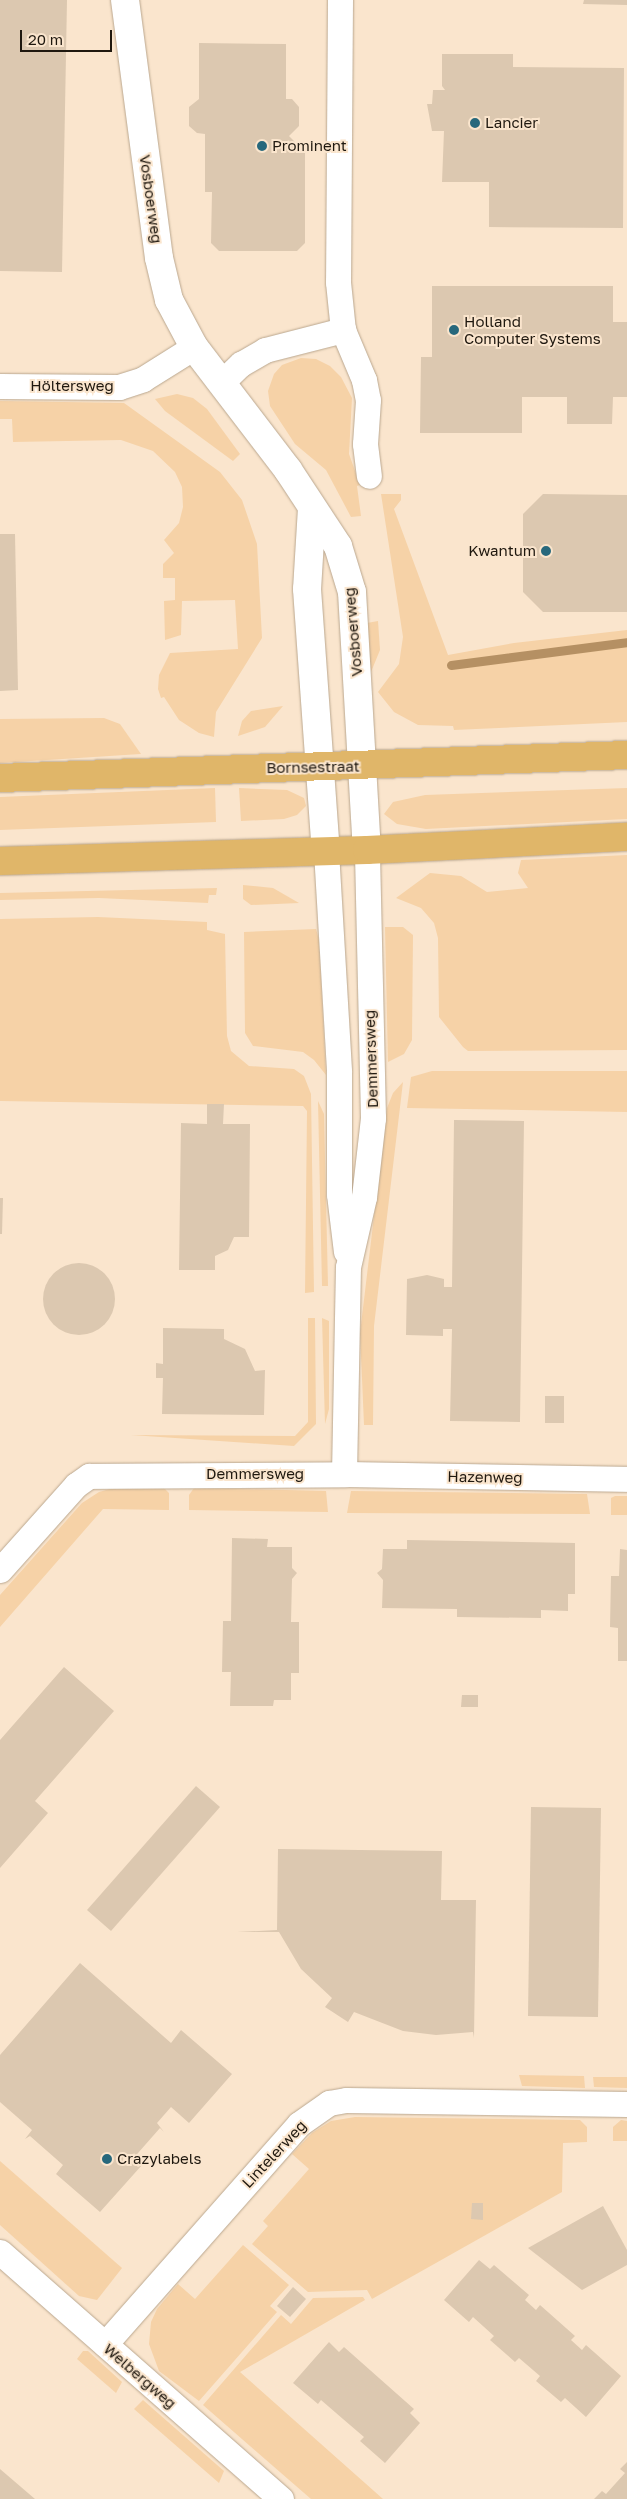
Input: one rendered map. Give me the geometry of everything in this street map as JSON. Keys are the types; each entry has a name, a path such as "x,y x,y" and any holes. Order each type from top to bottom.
{"main road":[{"name":"Bornsestraat","path":"0,778 202,768 362,766 627,755"},
{"path":"0,861 366,850 627,837"}],"street":[{"name":"Vosboerweg","path":"125,0 159,258 169,300 194,347 288,470 338,546 352,592 366,850"},
{"path":"340,0 338,282 343,330 364,380 368,400 365,444 369,476"},
{"path":"221,383 241,364 264,350 343,330"},
{"name":"Höltersweg","path":"0,386 119,387 143,379 194,347"},
{"path":"312,508 307,589 318,767 326,850"},
{"name":"Demmersweg","path":"0,1570 76,1485 89,1476 344,1474 348,1266 339,1194 339,1072 326,850"},
{"name":"Demmersweg","path":"348,1266 364,1197 373,1118 366,850"},
{"name":"Hazenweg","path":"344,1474 627,1479"},
{"name":"Lintelerweg","path":"105,2344 299,2124 329,2103 346,2100 627,2104"},
{"name":"Welbergweg","path":"0,2252 281,2499"}],"shaded area":[{"path":"301,358 316,359 330,366 341,377 352,398 349,454 360,485 357,486 361,516 351,517 326,470 295,444 270,406 268,391 274,374 282,365"},
{"path":"177,394 193,398 207,409 240,454 233,461 165,411 155,399"},
{"path":"0,401 124,403 220,472 242,500 257,544 262,638 216,712 214,737 199,733 179,720 164,697 161,698 158,689 159,675 170,653 238,649 235,600 182,601 181,635 165,640 164,601 175,600 175,578 163,578 163,564 174,553 164,540 179,523 183,507 182,487 175,472 153,451 121,440 13,442 12,419 0,419"},
{"path":"381,494 401,494 401,500 394,509 448,655 514,643 627,630 627,722 454,730 453,726 418,725 394,712 378,692 399,664 403,637"},
{"path":"378,621 380,650 371,672 367,623"},
{"path":"283,706 265,727 238,736 242,721 251,711"},
{"path":"104,718 120,724 141,754 0,763 0,719"},
{"path":"215,788 216,822 0,830 0,797"},
{"path":"239,788 287,790 304,798 306,806 297,815 284,819 241,821"},
{"path":"627,788 627,819 426,829 397,824 384,814 393,802 425,795"},
{"path":"627,855 627,1050 468,1051 463,1047 439,1017 438,938 434,923 421,908 396,898 430,873 461,876 487,892 528,888 518,873 521,860"},
{"path":"243,885 273,888 299,903 251,905 243,899"},
{"path":"217,888 216,895 209,895 208,903 99,898 0,900 0,893"},
{"path":"98,917 207,922 207,930 225,934 227,1036 231,1051 249,1066 294,1069 304,1076 311,1094 314,1292 305,1293 307,1111 303,1106 0,1101 0,919"},
{"path":"385,927 403,927 413,935 412,1040 404,1054 388,1062"},
{"path":"316,929 319,940 326,1075 314,1060 303,1052 253,1046 245,1033 244,932"},
{"path":"432,1071 627,1071 627,1112 407,1108 411,1077"},
{"path":"403,1082 374,1326 373,1425 364,1425 360,1333 387,1108 393,1093"},
{"path":"318,1101 324,1114 328,1286 322,1286"},
{"path":"308,1318 315,1318 316,1424 294,1446 131,1435 295,1436 308,1422"},
{"path":"322,1318 329,1321 329,1409 325,1424"},
{"path":"117,1487 164,1488 169,1493 169,1510 103,1509 0,1627 0,1595 82,1503 99,1492"},
{"path":"194,1488 326,1491 328,1512 189,1510 189,1495"},
{"path":"351,1491 587,1494 590,1514 347,1513"},
{"path":"627,1496 627,1515 611,1515 611,1498"},
{"path":"519,2075 584,2076 585,2088 522,2086"},
{"path":"593,2077 627,2077 627,2088 594,2087"},
{"path":"355,2117 580,2120 587,2127 587,2142 563,2143 562,2192 372,2299 367,2290 308,2292 252,2244 268,2226 263,2221 309,2169 292,2154 312,2133 331,2121"},
{"path":"621,2120 627,2121 627,2141 613,2141 613,2127"},
{"path":"0,2161 122,2268 97,2300 79,2296 0,2225"},
{"path":"243,2245 289,2285 270,2306 277,2312 199,2401 159,2371 149,2344 151,2322 157,2309 178,2284 195,2299"},
{"path":"363,2297 365,2300 240,2372 383,2499 311,2499 203,2405 281,2315 291,2324 313,2298"},
{"path":"83,2351 88,2351 122,2382 116,2393 77,2359"},
{"path":"143,2400 224,2471 219,2483 134,2409"}],"building":[{"path":"0,0 67,0 62,272 0,271"},
{"path":"584,0 627,0 627,5 583,4"},
{"path":"199,43 286,44 286,99 292,99 299,107 299,126 289,136 305,152 305,243 297,251 219,251 211,243 212,192 205,192 205,134 197,133 189,126 189,107 199,99"},
{"path":"442,54 513,54 513,67 624,68 623,228 489,227 489,182 442,182 444,131 432,131 427,104 432,104 433,90 445,90 442,86"},
{"path":"432,286 613,286 613,322 627,322 627,397 613,397 612,424 567,424 567,397 522,397 522,433 420,433 421,357 432,357"},
{"path":"543,494 627,495 627,612 543,612 523,592 523,514"},
{"path":"0,534 15,534 18,690 0,691"},
{"path":"207,1104 224,1104 223,1124 250,1124 249,1237 234,1237 228,1250 215,1256 215,1270 179,1270 181,1123 207,1124"},
{"path":"454,1120 524,1121 520,1422 450,1421 452,1329 443,1329 443,1336 406,1335 407,1279 427,1275 444,1279 444,1287 452,1287"},
{"path":"0,1198 3,1198 2,1234 0,1234"},
{"path":"79,1263 99,1269 109,1279 115,1299 109,1319 99,1329 79,1335 59,1329 49,1319 43,1299 49,1279 59,1269"},
{"path":"163,1328 224,1329 224,1339 245,1349 255,1371 265,1370 264,1415 162,1414 163,1378 156,1378 156,1363 163,1364"},
{"path":"545,1396 564,1396 564,1423 545,1423"},
{"path":"232,1538 268,1539 267,1547 292,1547 292,1568 297,1573 292,1579 291,1622 299,1622 299,1673 291,1673 291,1700 274,1700 273,1706 230,1706 231,1672 222,1672 223,1621 231,1621"},
{"path":"407,1540 575,1543 575,1594 568,1594 568,1611 541,1610 541,1618 457,1617 457,1609 382,1608 383,1580 377,1573 382,1569 383,1549 407,1549"},
{"path":"620,1549 627,1550 627,1661 618,1661 618,1628 610,1627 611,1576 619,1576"},
{"path":"64,1667 114,1711 35,1801 48,1813 0,1868 0,1740"},
{"path":"462,1695 478,1695 478,1707 461,1707"},
{"path":"196,1786 220,1807 111,1931 87,1910"},
{"path":"531,1807 601,1808 598,2017 528,2016"},
{"path":"278,1849 442,1851 441,1900 476,1900 474,2038 473,2032 436,2035 403,2031 354,2012 348,2022 325,2007 332,1998 301,1969 279,1932 237,1932 277,1930"},
{"path":"80,1963 171,2043 181,2030 232,2074 189,2123 171,2107 157,2123 164,2132 160,2128 131,2161 138,2167 142,2165 100,2212 56,2174 63,2165 30,2136 25,2139 32,2130 0,2102 0,2055"},
{"path":"472,2203 483,2203 483,2220 471,2219"},
{"path":"603,2206 627,2250 627,2265 582,2290 528,2248"},
{"path":"479,2260 490,2269 494,2265 529,2295 525,2300 536,2310 540,2305 575,2336 571,2340 582,2350 586,2345 621,2376 586,2417 565,2398 561,2402 536,2381 540,2376 519,2358 515,2362 490,2340 494,2336 473,2317 469,2322 444,2300"},
{"path":"293,2287 306,2299 290,2317 277,2306"},
{"path":"329,2342 339,2352 344,2347 414,2409 410,2413 420,2423 385,2463 360,2441 364,2437 321,2400 318,2404 293,2383"},
{"path":"627,2462 627,2499 594,2499 602,2491 606,2494 625,2473 620,2469"},
{"path":"0,2469 35,2499 0,2499"}],"waterway":[{"path":"451,665 627,642"}],"place":[{"name":"Lancier","path":"475,123"},
{"name":"Prominent","path":"262,146"},
{"name":"Holland Computer Systems","path":"454,330"},
{"name":"Kwantum","path":"546,551"},
{"name":"Crazylabels","path":"107,2159"}]}
